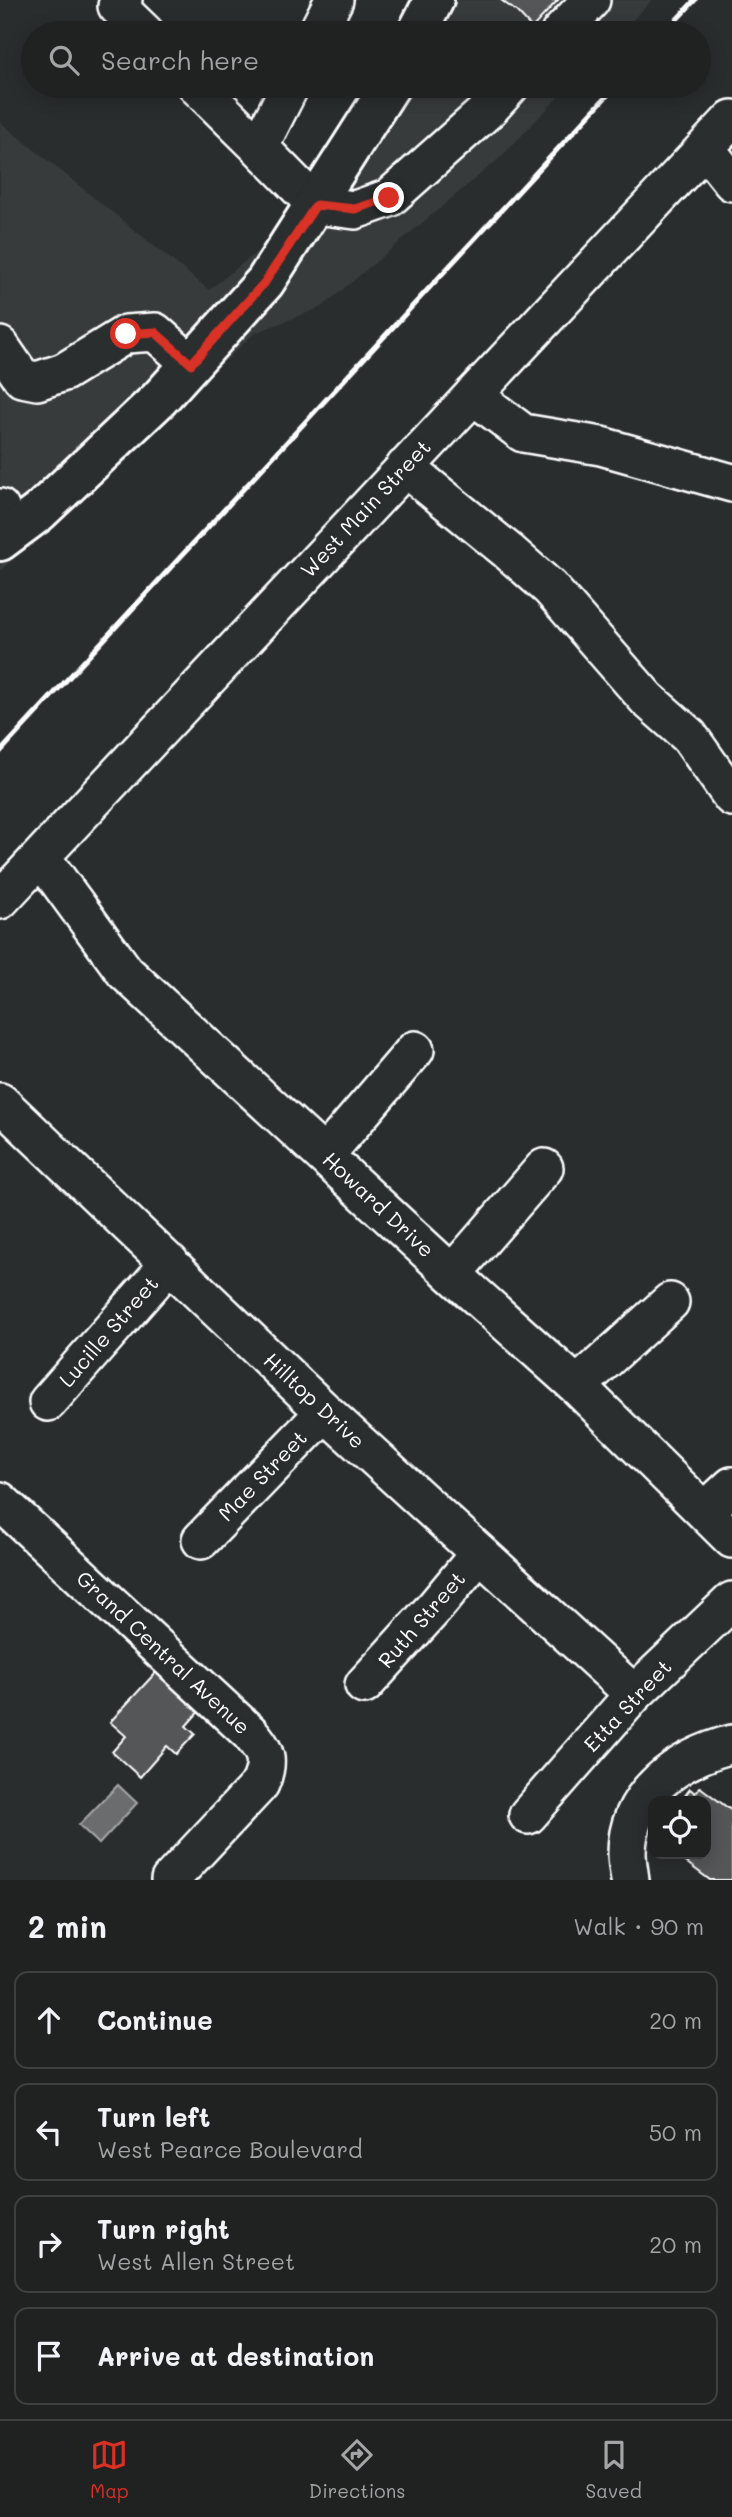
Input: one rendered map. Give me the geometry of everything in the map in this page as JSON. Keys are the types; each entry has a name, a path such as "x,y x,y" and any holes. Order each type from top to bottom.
{"main road":[{"path":"423,21 434,0"},
{"path":"4,527 39,512 159,399 265,282 383,98"}],"street":[{"path":"123,0 117,6 133,21"},
{"path":"323,21 334,0"},
{"path":"571,21 591,0"},
{"path":"209,98 316,205 355,209 389,198 499,98"},
{"path":"259,147 284,98"},
{"name":"West Main Street","path":"0,900 732,119"},
{"path":"705,148 732,183"},
{"path":"0,346 22,378 37,381 64,372 126,334 155,332 191,364"},
{"path":"473,395 523,433 601,446 732,483"},
{"path":"405,467 550,588 648,699 689,736 732,797"},
{"name":"Howard Drive","path":"41,857 125,972 452,1274 577,1385 732,1539"},
{"path":"325,1154 415,1050"},
{"name":"Hilltop Drive","path":"4,1115 170,1263 325,1412 634,1694"},
{"path":"452,1274 544,1168"},
{"name":"Lucille Street","path":"48,1402 170,1263"},
{"path":"577,1385 670,1302"},
{"name":"Mae Street","path":"201,1540 325,1412"},
{"path":"705,1511 732,1486"},
{"name":"Grand Central Avenue","path":"0,1501 250,1733 264,1750 267,1768 260,1784 170,1880"},
{"name":"Ruth Street","path":"364,1685 479,1554"},
{"name":"Etta Street","path":"528,1815 634,1694 732,1601"},
{"path":"630,1880 627,1852 631,1823 648,1792 675,1767 732,1744"}],"shaded area":[{"path":"434,0 652,0 632,21 422,21"},
{"path":"378,98 558,98 501,157 322,307 255,333 0,571 0,122 209,290 316,205"},
{"path":"118,1785 137,1803 99,1844 79,1825"}],"building":[{"path":"501,0 558,0 538,21 525,21"},
{"path":"158,1670 201,1709 186,1726 195,1734 176,1754 167,1746 140,1777 112,1752 126,1736 110,1722"},
{"path":"700,1787 732,1811 732,1880 710,1880 682,1859 711,1859 711,1796 685,1796 690,1789 695,1793"}],"railway":[{"path":"675,21 695,0"},
{"path":"0,752 605,98"}],"route":[{"path":"126,334 155,332 191,364 265,282 316,205 350,210 389,198"}]}
